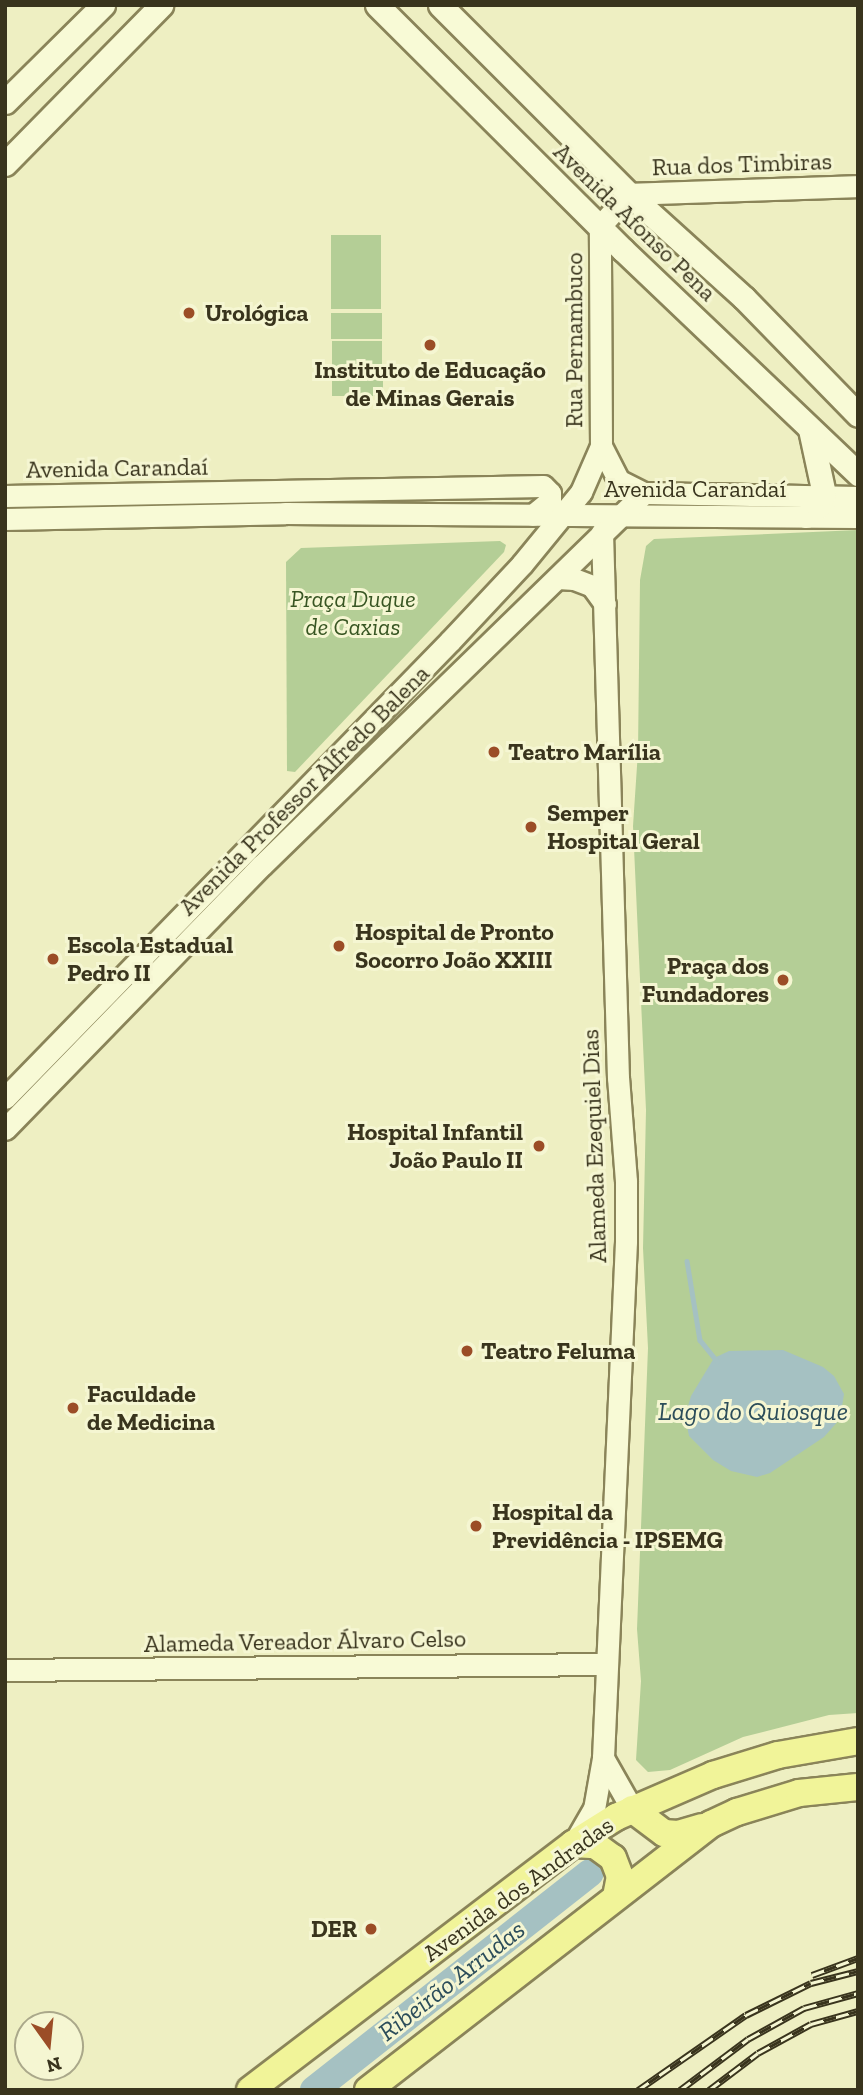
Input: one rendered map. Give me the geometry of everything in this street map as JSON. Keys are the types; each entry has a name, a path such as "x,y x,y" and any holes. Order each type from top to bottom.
{"main road":[{"path":"5,102 103,5"},
{"path":"5,164 161,5"},
{"name":"Avenida Afonso Pena","path":"377,5 600,226 858,474"},
{"name":"Avenida Afonso Pena","path":"440,5 629,194 744,298 858,415"},
{"path":"806,516 818,507 824,494 810,429"},
{"name":"Avenida dos Andradas","path":"250,2090 573,1844 632,1809 713,1775 748,1764 828,1745 858,1741"},
{"path":"632,1809 664,1833 678,1834 799,1793 858,1787"},
{"path":"368,2090 711,1824"},
{"path":"573,1844 595,1845 613,1858 620,1876 616,1897"}],"street":[{"name":"Rua dos Timbiras","path":"629,194 858,186"},
{"name":"Rua Pernambuco","path":"580,492 601,446 600,226 629,194"},
{"path":"601,446 618,480 644,493"},
{"name":"Avenida Carandaí","path":"5,519 268,500 542,486 550,493 551,501 533,515"},
{"name":"Avenida Professor Alfredo Balena","path":"5,1098 450,641 562,516 580,492"},
{"name":"Avenida Carandaí","path":"644,493 824,494 858,497"},
{"name":"Avenida Professor Alfredo Balena","path":"5,1129 262,865 558,579 618,515 644,493"},
{"name":"Avenida Carandaí","path":"5,495 268,500 562,516 858,517"},
{"name":"Alameda Ezequiel Dias","path":"573,1844 594,1809 603,1758 626,1181 618,1078 602,532"},
{"path":"558,579 574,579 592,586 605,604"},
{"path":"246,849 262,865"},
{"name":"Alameda Vereador Álvaro Celso","path":"5,1670 605,1664"},
{"path":"603,1758 632,1809"}],"green space":[{"path":"331,235 381,235 381,309 331,309"},
{"path":"331,313 382,313 382,339 331,339"},
{"path":"332,341 382,341 382,368 332,368"},
{"path":"332,370 383,370 383,396 332,396"},
{"path":"858,530 858,1713 829,1715 743,1737 670,1770 648,1772 636,1760 641,1681 637,1629 648,1348 643,1248 646,1110 633,826 638,751 640,580 646,546 654,539"},
{"name":"Praça Duque de Caxias","path":"500,541 506,545 504,552 295,772 287,771 286,562 301,548"}],"water":[{"name":"Lago do Quiosque","path":"783,1350 823,1367 834,1376 844,1394 840,1419 824,1437 770,1473 757,1477 731,1471 713,1460 689,1436 685,1416 691,1396 714,1358 729,1351"}],"waterway":[{"path":"687,1261 700,1340 717,1361"},
{"name":"Ribeirão Arrudas","path":"314,2090 590,1873"}],"railway":[{"path":"812,1975 858,1958"},
{"path":"638,2090 746,2015 811,1983 858,1971"},
{"path":"680,2090 748,2039 804,2008 858,1993"},
{"path":"709,2090 758,2053 811,2024 858,2011"}],"place":[{"name":"Urológica","path":"189,313"},
{"name":"Instituto de Educação de Minas Gerais","path":"430,345"},
{"name":"Teatro Marília","path":"494,752"},
{"name":"Semper Hospital Geral","path":"531,827"},
{"name":"Hospital de Pronto Socorro João XXIII","path":"339,946"},
{"name":"Escola Estadual Pedro II","path":"53,959"},
{"name":"Praça dos Fundadores","path":"783,980"},
{"name":"Hospital Infantil João Paulo II","path":"539,1146"},
{"name":"Teatro Feluma","path":"467,1351"},
{"name":"Faculdade de Medicina","path":"73,1408"},
{"name":"Hospital da Previdência - IPSEMG","path":"476,1526"},
{"name":"DER","path":"371,1929"}]}
